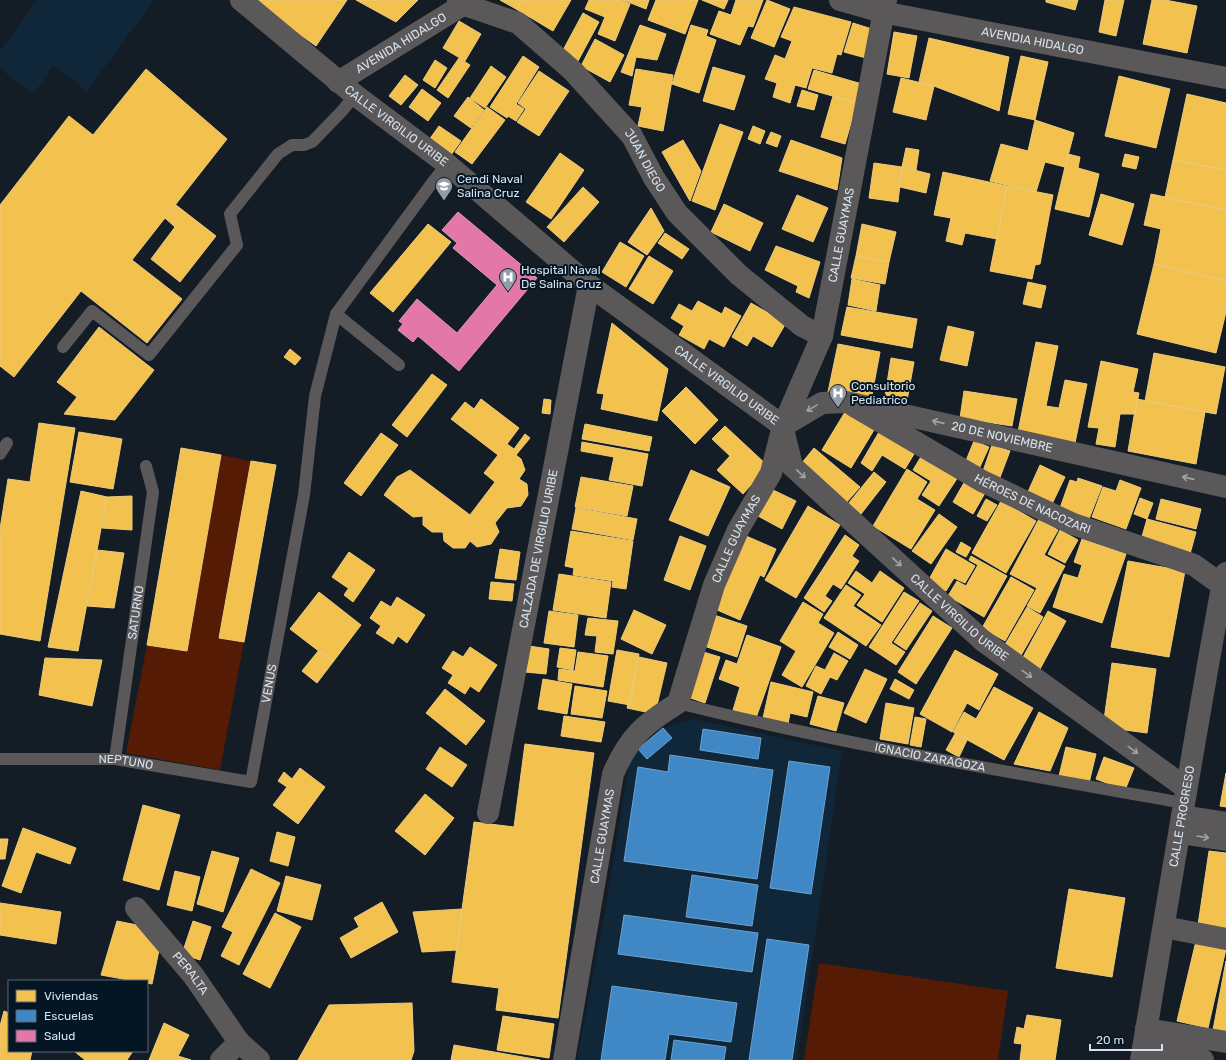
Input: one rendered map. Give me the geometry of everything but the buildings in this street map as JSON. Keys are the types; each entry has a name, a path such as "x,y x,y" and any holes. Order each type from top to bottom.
{"street":[{"name":"CALLE VIRGILIO URIBE","path":"241,0 346,88 448,164 590,285 783,426 792,466 982,640 1183,810"},
{"name":"AVENDIA HIDALGO","path":"840,0 884,6 1226,78"},
{"name":"AVENIDA HIDALGO","path":"346,88 465,1"},
{"name":"JUAN DIEGO","path":"465,1 518,23 573,71 632,136 654,178 677,213 738,275 802,326 822,336"},
{"name":"CALLE GUAYMAS","path":"564,1060 613,774 622,753 639,730 651,720 678,703 714,585 738,530 771,473 783,426 822,336 884,6"},
{"name":"CALZADA DE VIRGILIO URIBE","path":"488,813 590,285"},
{"name":"20 DE NOVIEMBRE","path":"783,426 822,403 846,402 1226,487"},
{"name":"HÉROES DE NACOZARI","path":"846,402 982,481 1073,524 1194,565 1225,583"},
{"name":"CALLE PROGRESO","path":"1143,1046 1183,810 1225,583"},
{"path":"1183,810 1226,823"},
{"path":"1183,810 1226,840"},
{"name":"PERALTA","path":"136,908 193,975 239,1042 259,1060"},
{"path":"1164,927 1226,939"},
{"path":"221,1060 239,1042"},
{"path":"1143,1046 1226,1042"},
{"path":"1143,1046 1203,1060"}],"lane":[{"path":"63,347 92,311 149,355 237,245 230,214 278,154 292,145 304,145 312,142 342,111 346,88"},
{"path":"399,365 336,314 432,183 448,164"},
{"name":"VENUS","path":"251,782 286,585 304,495 315,396 336,314"},
{"path":"0,454 6,443"},
{"name":"SATURNO","path":"115,759 152,492 146,466"},
{"name":"IGNACIO ZARAGOZA","path":"678,703 757,723 1000,771 1183,810"},
{"name":"NEPTUNO","path":"0,760 115,759 251,782"}],"shaded area":[{"path":"37,0 154,0 87,91 53,66 34,93 0,69 0,51"},
{"path":"221,455 251,461 219,638 244,642 220,770 126,753 147,645 187,651"},
{"path":"693,719 842,751 797,1060 577,1060 607,901 628,768 638,749 663,728"},
{"path":"819,963 1008,991 998,1060 804,1060"}],"place":[{"name":"Cendi Naval Salina Cruz","path":"444,201"},
{"name":"Hospital Naval De Salina Cruz","path":"508,292"},
{"name":"Consultorio Pediatrico","path":"838,408"}]}
